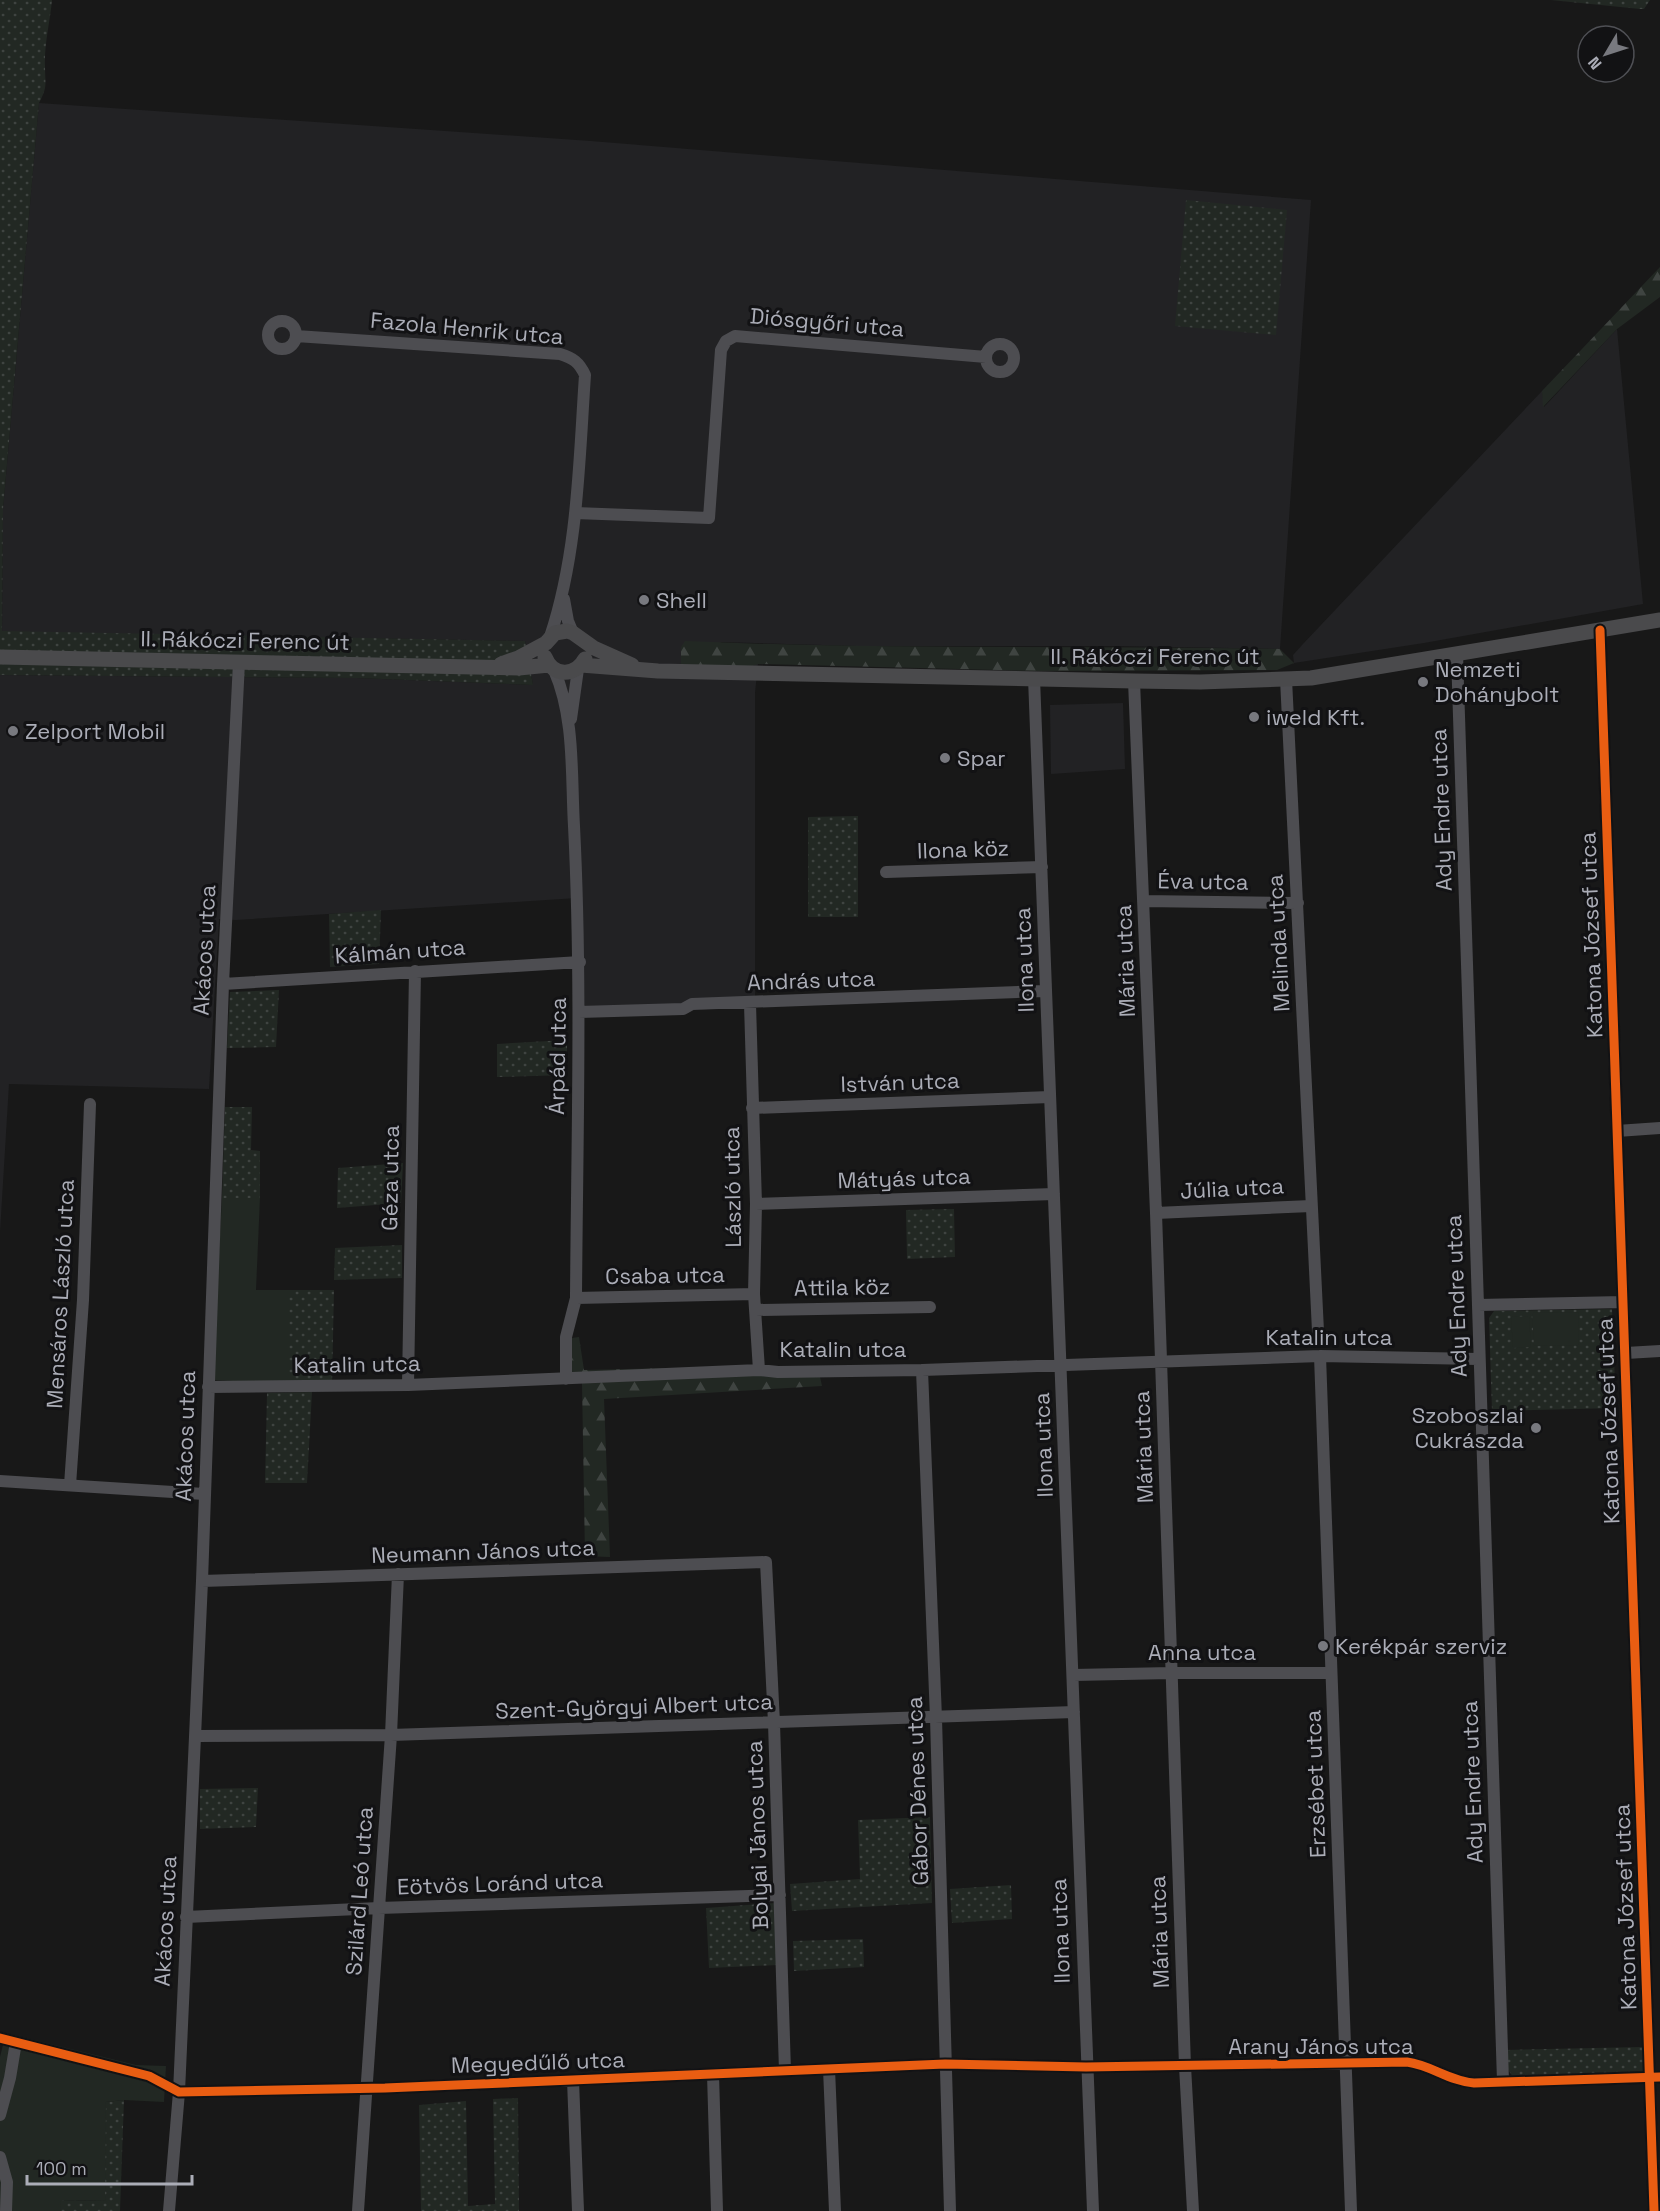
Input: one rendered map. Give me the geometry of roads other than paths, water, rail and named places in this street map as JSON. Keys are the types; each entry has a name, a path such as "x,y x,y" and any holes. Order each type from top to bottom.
{"main road":[{"name":"II. Rákóczi Ferenc út","path":"0,657 551,668 562,673 580,667 1200,682 1334,675 1660,620"},
{"name":"II. Rákóczi Ferenc út","path":"489,667 518,658 561,631 578,637 621,662 644,670"},
{"path":"578,637 586,649 585,658 580,667"},
{"path":"548,640 544,651 551,668"}],"street":[{"name":"Fazola Henrik utca","path":"296,336 560,354 573,358 585,375 575,513 563,595"},
{"name":"Diósgyőri utca","path":"575,513 709,518 721,350 726,341 735,336 986,357"},
{"path":"563,595 568,621 578,637"},
{"path":"548,640 563,595"},
{"name":"Katona József utca","path":"1600,630 1623,1302 1655,2077 1654,2211"},
{"name":"Ady Endre utca","path":"1457,654 1503,2081"},
{"name":"Akácos utca","path":"169,2211 179,2092 202,1581 223,984 239,662"},
{"name":"Árpád utca","path":"569,732 580,667"},
{"name":"Árpád utca","path":"551,668 561,685 569,732 580,962 576,1298 566,1337 566,1379"},
{"name":"Ilona utca","path":"1034,678 1092,2211"},
{"name":"Melinda utca","path":"1286,679 1318,1331"},
{"name":"Mária utca","path":"1134,681 1156,1213 1185,2066 1193,2211"},
{"name":"Ilona köz","path":"886,872 1041,867"},
{"name":"Éva utca","path":"1143,901 1298,903"},
{"name":"Kálmán utca","path":"223,984 580,962"},
{"name":"Géza utca","path":"408,1385 415,971"},
{"name":"András utca","path":"579,1012 683,1009 692,1004 750,1004 1045,991"},
{"name":"László utca","path":"750,1004 756,1204 754,1294 759,1370"},
{"name":"István utca","path":"752,1108 1050,1097"},
{"name":"Mensáros László utca","path":"70,1485 83,1300 90,1104"},
{"path":"1617,1131 1660,1128"},
{"name":"Mátyás utca","path":"756,1204 1054,1194"},
{"name":"Júlia utca","path":"1156,1213 1311,1206"},
{"name":"Csaba utca","path":"576,1298 754,1294"},
{"path":"1478,1305 1623,1302"},
{"name":"Attila köz","path":"756,1310 930,1306"},
{"path":"1626,1353 1660,1351"},
{"name":"Katalin utca","path":"208,1388 408,1385 759,1370 778,1372 921,1370 1320,1356 1478,1359"},
{"name":"Erzsébet utca","path":"1320,1356 1351,2211"},
{"name":"Gábor Dénes utca","path":"921,1370 936,1718 950,2211"},
{"path":"0,1481 204,1494"},
{"name":"Neumann János utca","path":"202,1581 766,1562"},
{"name":"Bolyai János utca","path":"766,1562 774,1723 785,2071"},
{"name":"Szilárd Leó utca","path":"358,2211 392,1735 398,1574"},
{"name":"Anna utca","path":"1073,1675 1171,1672 1331,1673"},
{"name":"Szent-Györgyi Albert utca","path":"195,1736 392,1735 1074,1712"},
{"name":"Eötvös Loránd utca","path":"186,1917 379,1908 780,1895"},
{"name":"Megyedűlő utca","path":"0,2038 149,2076 179,2092 368,2088 945,2064 1086,2067"},
{"path":"0,2115 10,2078 16,2042"},
{"name":"Arany János utca","path":"1086,2067 1407,2062 1420,2064 1460,2082 1655,2077"},
{"path":"830,2069 836,2211"},
{"path":"713,2074 717,2211"},
{"path":"573,2080 578,2211"},
{"path":"0,2157 7,2182 6,2211"}],"place":[{"name":"Shell","path":"644,600"},
{"name":"Nemzeti Dohánybolt","path":"1423,682"},
{"name":"iweld Kft.","path":"1254,717"},
{"name":"Zelport Mobil","path":"13,731"},
{"name":"Spar","path":"945,758"},
{"name":"Szoboszlai Cukrászda","path":"1536,1428"},
{"name":"Kerékpár szerviz","path":"1323,1646"}]}
